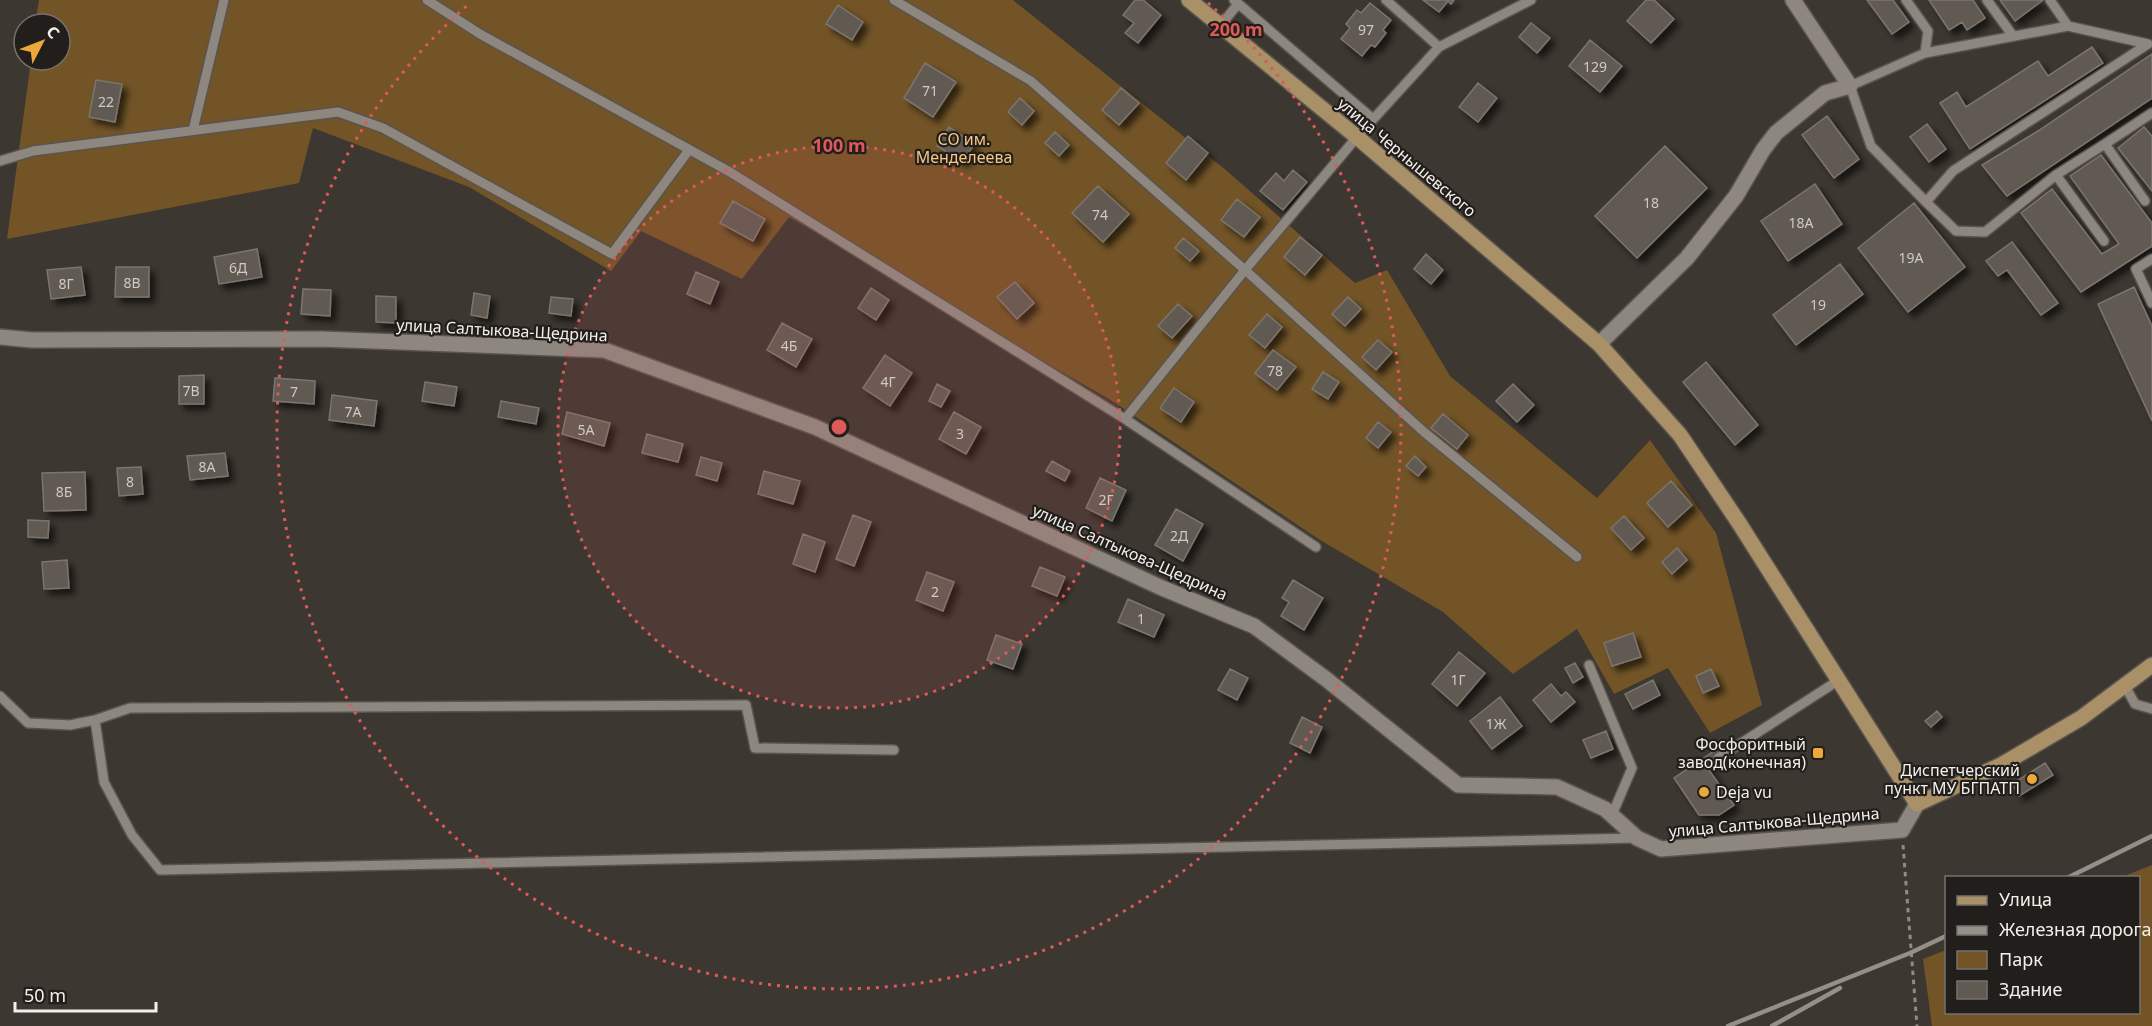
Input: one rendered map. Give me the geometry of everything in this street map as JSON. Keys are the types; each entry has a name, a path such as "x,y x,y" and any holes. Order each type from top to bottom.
{"street":[{"name":"улица Чернышевского","path":"1189,0 1357,137 1599,344 1680,435 1917,804"},
{"path":"1599,344 1687,258 1736,196 1763,150 1776,133 1826,93 1850,86 1793,0"},
{"name":"улица Салтыкова-Щедрина","path":"0,337 32,340 321,339 604,350 815,428 1151,584 1254,626 1326,678 1458,785 1557,788 1605,809 1637,838 1661,849 1902,830 1917,804"},
{"path":"1917,804 2001,765 2081,718 2152,665"}],"lane":[{"path":"193,130 224,0"},
{"path":"427,0 480,34 730,172 1125,419 1316,547"},
{"path":"894,0 1031,81 1424,432 1577,557"},
{"path":"1386,0 1439,47"},
{"path":"1125,419 1245,270 1357,137 1439,47 1531,0"},
{"path":"1906,0 1928,31 1925,53"},
{"path":"1988,0 2013,36"},
{"path":"2050,0 2068,26"},
{"path":"1220,26 1236,2 1373,119"},
{"path":"1926,202 1953,171 2148,44 2068,26 1925,53 1850,86 1871,146 1926,202 1956,231 1985,232 2055,175 2152,113"},
{"path":"0,160 33,151 338,112 383,128 612,254 689,150"},
{"path":"2105,144 2145,201"},
{"path":"2055,175 2104,241"},
{"path":"2152,260 2136,269 2152,303"},
{"path":"1589,665 1632,768 1612,815"},
{"path":"1718,758 1839,680"},
{"path":"2125,686 2135,704 2152,709"},
{"path":"0,696 28,723 70,725 130,708 746,705 755,748 894,750"},
{"path":"94,720 104,782 132,834 160,870 1637,838"}],"path":[{"path":"1902,830 1917,1026"}],"green space":[{"name":"СО им. Менделеева","path":"39,0 1013,0 1227,171 1355,283 1387,270 1450,376 1597,498 1650,440 1716,533 1762,705 1710,733 1668,668 1614,694 1577,629 1513,674 1443,612 1320,540 1109,399 789,217 742,279 641,231 611,271 469,187 313,128 299,183 7,239 29,72 72,72 72,12 37,12"},
{"path":"2152,865 2152,1026 1932,1026 1923,959 1945,950 1945,1014 2140,1014 2140,876 2124,876"}],"building":[{"path":"1135,0 1143,0 1161,15 1138,43 1125,33 1134,23 1123,15"},
{"path":"1423,0 1454,0 1451,4 1448,1 1439,12"},
{"path":"1646,0 1654,0 1674,19 1651,43 1627,21"},
{"path":"1867,0 1893,0 1909,22 1892,34"},
{"path":"1929,0 1973,0 1985,18 1967,30 1962,22 1949,30"},
{"path":"2000,0 2043,0 2015,21"},
{"path":"1370,3 1391,20 1383,30 1386,33 1375,47 1371,45 1362,56 1341,39 1350,28 1346,24 1357,10 1361,13"},
{"path":"838,5 863,22 852,40 826,24"},
{"path":"1531,23 1550,38 1537,53 1519,37"},
{"path":"1590,40 1622,66 1600,92 1569,66"},
{"path":"2092,47 2103,63 1970,149 1940,103 1957,92 1966,107 2038,61 2048,76"},
{"path":"2152,54 2152,98 2007,196 1982,165 2038,131"},
{"path":"925,63 956,82 933,117 904,98"},
{"path":"96,80 122,84 115,122 89,117"},
{"path":"1478,83 1497,98 1478,122 1459,107"},
{"path":"1121,88 1139,103 1119,125 1102,110"},
{"path":"1020,98 1034,111 1022,125 1008,112"},
{"path":"1827,116 1859,159 1834,178 1802,135"},
{"path":"1927,124 1946,149 1929,162 1910,137"},
{"path":"949,127 974,144 963,162 937,146"},
{"path":"2144,127 2152,136 2152,191 2118,148"},
{"path":"1055,132 1069,145 1059,156 1045,143"},
{"path":"1188,136 1208,153 1186,180 1166,163"},
{"path":"1665,146 1707,188 1637,258 1595,216"},
{"path":"2101,155 2152,223 2152,246 2081,292 2021,213 2052,189 2102,254 2119,244 2070,176"},
{"path":"1293,170 1307,182 1283,210 1260,191 1276,173 1284,181"},
{"path":"1815,184 1842,224 1788,261 1761,221"},
{"path":"1098,186 1129,214 1103,242 1072,213"},
{"path":"1237,199 1260,217 1244,237 1221,220"},
{"path":"733,201 765,219 753,241 720,223"},
{"path":"1914,203 1965,267 1908,312 1858,248"},
{"path":"1300,237 1322,255 1305,275 1284,257"},
{"path":"1183,238 1199,251 1190,261 1175,248"},
{"path":"2012,242 2058,303 2041,315 2007,270 1998,276 1986,261"},
{"path":"257,249 262,277 219,284 214,257"},
{"path":"1426,254 1443,270 1431,284 1414,269"},
{"path":"1840,264 1863,294 1796,345 1773,315"},
{"path":"81,267 85,295 51,299 47,270"},
{"path":"116,267 149,267 149,297 115,297"},
{"path":"696,272 719,282 710,304 687,294"},
{"path":"1015,282 1034,303 1017,319 997,297"},
{"path":"2134,287 2152,326 2152,421 2098,304"},
{"path":"871,288 889,300 876,320 858,308"},
{"path":"303,289 331,290 330,316 301,314"},
{"path":"474,293 490,296 487,318 471,315"},
{"path":"376,296 396,297 396,323 376,322"},
{"path":"551,297 573,299 571,316 549,313"},
{"path":"1348,297 1361,309 1345,326 1332,314"},
{"path":"1178,304 1192,316 1172,338 1158,326"},
{"path":"1267,314 1282,327 1265,348 1249,335"},
{"path":"782,323 812,339 796,367 767,350"},
{"path":"1378,340 1392,352 1376,370 1362,357"},
{"path":"1273,350 1296,367 1277,390 1255,373"},
{"path":"885,355 912,373 890,406 863,388"},
{"path":"1706,362 1758,425 1735,445 1683,382"},
{"path":"1323,372 1339,382 1328,399 1312,389"},
{"path":"204,375 204,404 179,404 179,376"},
{"path":"275,378 315,381 314,404 273,401"},
{"path":"425,382 457,387 454,406 422,401"},
{"path":"937,384 950,391 941,407 929,401"},
{"path":"1513,384 1534,405 1517,422 1496,401"},
{"path":"1174,388 1194,402 1181,422 1160,408"},
{"path":"332,395 377,401 374,426 329,420"},
{"path":"501,401 539,408 536,424 498,417"},
{"path":"567,412 610,423 604,446 562,434"},
{"path":"954,412 981,427 966,454 939,439"},
{"path":"1443,414 1468,435 1457,449 1431,428"},
{"path":"1378,422 1391,432 1378,448 1366,438"},
{"path":"647,434 683,444 678,462 642,453"},
{"path":"225,453 228,476 190,480 187,456"},
{"path":"1415,456 1426,467 1418,476 1406,466"},
{"path":"701,457 722,463 717,481 696,475"},
{"path":"1052,461 1070,471 1065,481 1046,471"},
{"path":"141,467 143,494 119,496 117,468"},
{"path":"764,471 800,481 793,504 758,494"},
{"path":"85,472 86,510 44,511 42,473"},
{"path":"1100,478 1126,490 1112,521 1086,508"},
{"path":"1671,481 1692,505 1668,527 1647,503"},
{"path":"1176,509 1203,524 1183,561 1155,545"},
{"path":"853,515 871,522 854,566 836,559"},
{"path":"1624,516 1644,538 1631,550 1611,528"},
{"path":"28,520 49,521 48,538 28,537"},
{"path":"803,534 825,542 815,572 793,564"},
{"path":"1677,548 1687,560 1672,574 1662,562"},
{"path":"67,560 69,588 44,589 42,562"},
{"path":"1040,567 1065,577 1057,596 1032,586"},
{"path":"927,572 954,582 943,611 916,600"},
{"path":"1293,580 1323,598 1304,630 1281,616 1289,602 1282,598"},
{"path":"1128,599 1164,615 1154,637 1118,622"},
{"path":"1633,633 1641,657 1612,666 1604,643"},
{"path":"996,635 1022,644 1013,669 987,660"},
{"path":"1459,652 1485,673 1457,706 1432,684"},
{"path":"1575,663 1583,677 1573,683 1565,668"},
{"path":"1230,669 1248,678 1237,700 1218,690"},
{"path":"1711,669 1719,686 1703,693 1696,676"},
{"path":"1653,680 1660,695 1633,709 1625,694"},
{"path":"1551,684 1561,696 1566,692 1575,702 1551,722 1533,700"},
{"path":"1500,697 1522,726 1492,749 1470,721"},
{"path":"1937,711 1942,717 1931,727 1925,721"},
{"path":"1302,717 1322,727 1310,753 1290,743"},
{"path":"1606,731 1613,749 1591,758 1583,740"},
{"name":"Deja vu","path":"1720,747 1724,753 1706,766 1734,805 1719,815 1699,815 1674,778"},
{"name":"Диспетчерский пункт МУ БГПАТП","path":"2045,763 2053,775 2019,796 2012,784"}],"railway":[{"path":"2071,876 2152,836"},
{"path":"1728,1026 1910,953 1945,936"},
{"path":"1772,1026 1840,988"}],"place":[{"name":"Фосфоритный завод(конечная)","path":"1818,753"},
{"name":"Диспетчерский пункт МУ БГПАТП","path":"2032,779"},
{"name":"Deja vu","path":"1704,792"}]}
